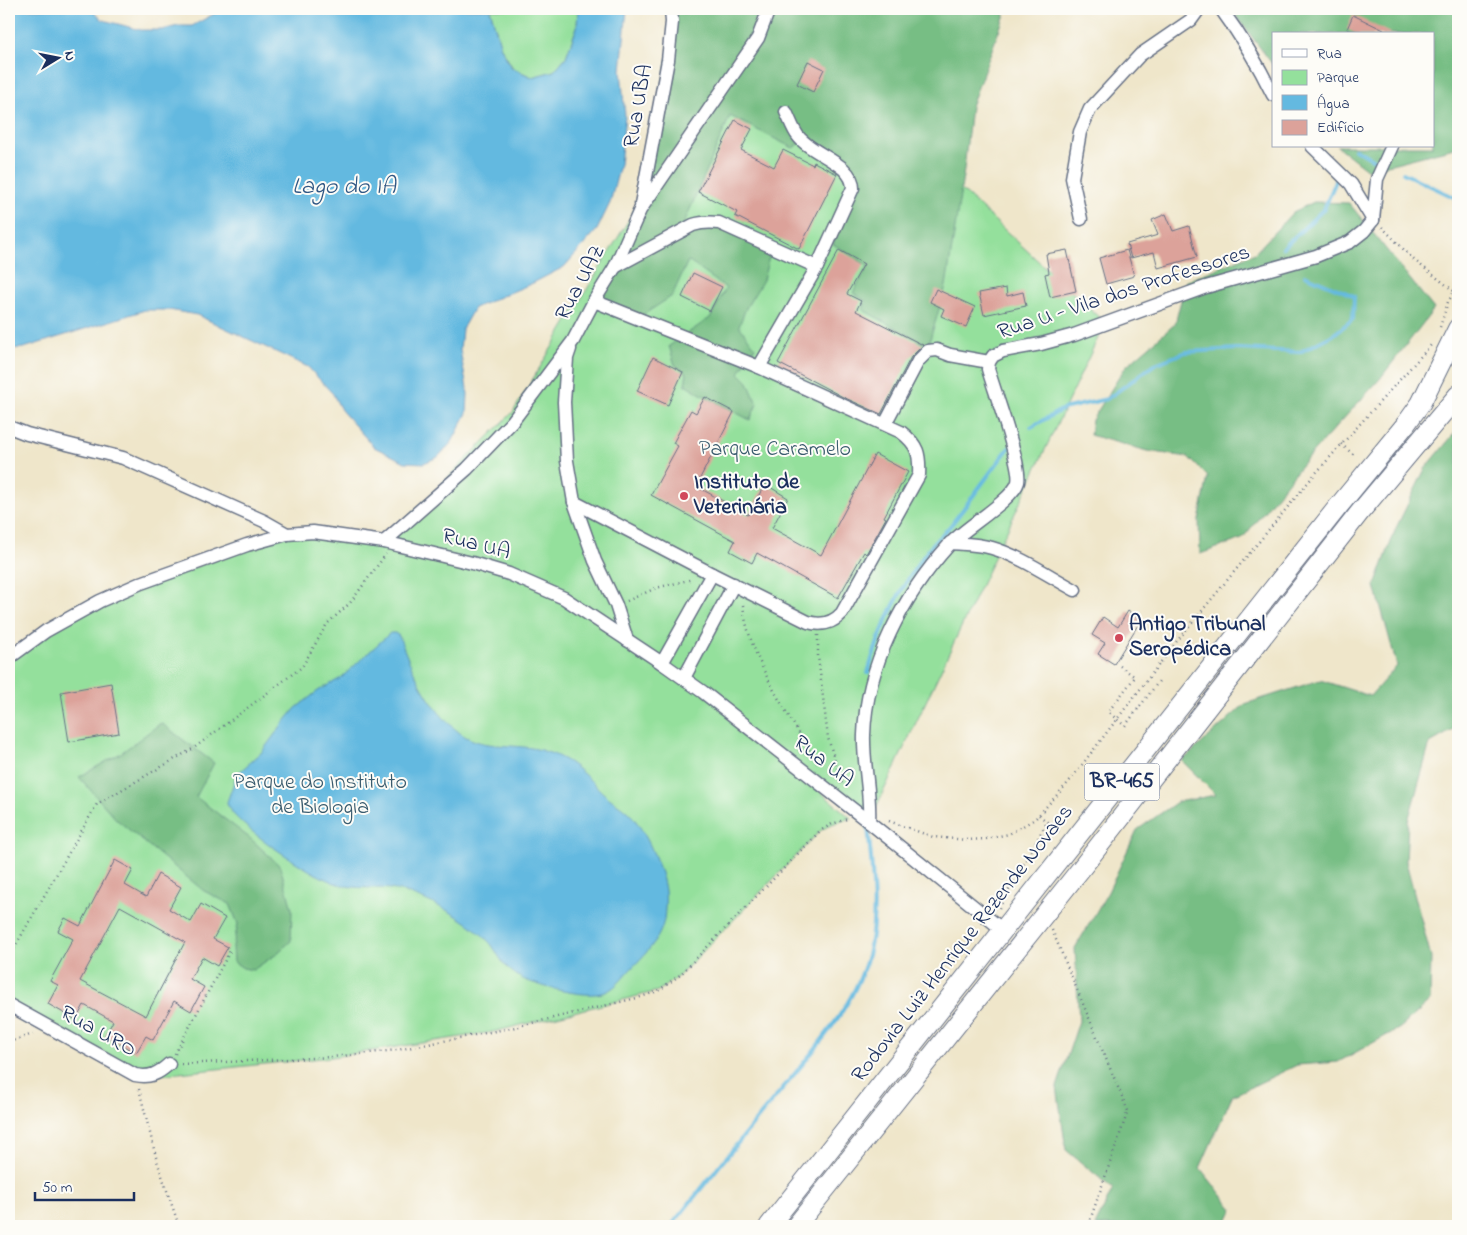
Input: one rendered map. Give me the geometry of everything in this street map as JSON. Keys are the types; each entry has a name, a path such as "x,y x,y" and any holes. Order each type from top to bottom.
{"highway":[{"name":"Rodovia Luiz Henrique Rezende Novaes","path":"769,1226 1406,424 1421,403 1458,328"},
{"name":"Rodovia Luiz Henrique Rezende Novaes","path":"796,1226 1360,512 1458,395"}],"lane":[{"name":"Rua UBA","path":"640,210 668,60 672,22 671,9"},
{"name":"Rua UAZ","path":"388,544 467,469 512,422 573,341 615,267 640,210 758,38 769,9"},
{"path":"1081,219 1072,178 1080,132 1090,109 1140,55 1190,20 1199,9"},
{"path":"1221,9 1246,44 1272,93"},
{"path":"759,367 816,267 850,196 853,183 840,166 812,150 798,136 786,112"},
{"path":"1314,148 1351,184 1373,220"},
{"path":"1373,220 1377,179 1388,159 1391,148"},
{"name":"Rua U - Vila dos Professores","path":"869,822 869,792 864,764 864,733 868,700 877,665 892,629 931,565 950,543 1011,493 1019,479 1016,459 988,369 988,362 993,356 1074,335 1206,287 1316,256 1341,247 1358,237 1373,220"},
{"path":"615,267 693,225 700,222 711,222 719,223 816,267"},
{"path":"574,502 808,622 818,624 835,620 842,613 919,475 916,446 901,432 759,367 594,301"},
{"path":"573,341 566,358 564,402 566,461 574,502 595,561 616,606 627,640"},
{"path":"885,424 918,361 928,351 937,350 950,355 988,362"},
{"path":"9,427 27,434 123,458 264,520 287,534"},
{"name":"Rua UA","path":"9,658 46,632 100,601 141,583 247,545 287,534 313,532 388,544 472,563 509,574 564,598 684,678 882,832 1004,931"},
{"path":"950,543 970,544 994,549 1014,557 1075,590"},
{"path":"662,663 712,574"},
{"path":"684,678 738,586"},
{"name":"Rua URO","path":"9,1005 135,1075 155,1074 169,1064"}],"path":[{"path":"1373,220 1414,260 1454,291 1458,300"},
{"path":"1439,330 1444,312 1458,285"},
{"path":"169,1064 332,1057 397,1050 511,1028 619,1004 658,991 680,975 820,832 832,824 851,818 869,822 886,820 932,837 968,840 986,839 1009,834 1023,828 1068,783 1177,641 1341,444 1434,342"},
{"path":"1341,444 1354,456"},
{"path":"9,958 97,804 194,748 302,667 328,624 350,603 388,544"},
{"path":"616,606 656,588 712,574"},
{"path":"738,586 744,616 763,671 824,774"},
{"path":"818,624 818,656 828,738 849,807"},
{"path":"1120,666 1135,677 1108,712 1125,726 1159,682 1162,684"},
{"path":"1039,814 1060,833"},
{"path":"1045,913 1128,1111 1088,1226"},
{"path":"169,1064 230,951"},
{"path":"9,1042 49,1028"},
{"path":"135,1075 157,1162 179,1226"}],"green space":[{"path":"490,9 578,9 577,27 566,57 554,71 532,77 513,68 501,48"},
{"path":"676,9 1007,9 971,106 964,170 946,286 928,346 863,310 866,301 853,293 868,266 833,244 857,176 810,137 793,148 730,116 682,228 695,232 717,228 771,250 763,280 746,308 739,326 755,347 739,373 748,382 757,404 750,420 685,384 687,373 675,365 669,346 710,318 726,288 688,261 672,296 640,317 599,300 636,232"},
{"path":"1231,9 1458,9 1458,147 1368,170 1340,148 1434,148 1434,32 1272,32 1272,64"},
{"path":"725,10 965,193 1105,323 869,822 777,755 851,818 832,824 820,831 680,975 658,991 493,1032 332,1057 150,1076 9,1005 9,658 100,601 287,534 384,542 513,412 631,216"},
{"path":"1314,202 1349,203 1434,309 1379,380 1304,462 1242,539 1200,554 1199,520 1208,477 1188,457 1147,451 1090,435 1092,420 1126,366 1175,324 1186,281 1255,253 1293,212"},
{"path":"1458,429 1458,727 1430,743 1408,821 1406,862 1431,957 1430,1001 1400,1028 1338,1062 1297,1065 1232,1096 1200,1168 1233,1209 1225,1226 1095,1226 1113,1189 1066,1150 1057,1087 1079,1021 1075,948 1108,892 1137,830 1177,802 1216,795 1182,761 1245,704 1320,680 1370,696 1397,666 1375,586 1396,528 1425,469"},
{"path":"161,723 214,763 196,797 251,839 280,866 292,909 291,941 253,970 243,968 234,962 233,946 238,924 230,904 204,891 116,819 79,777 121,753"}],"water":[{"name":"Lago do IA","path":"9,9 90,9 103,20 141,30 162,30 178,26 192,26 223,9 490,9 501,48 512,68 532,77 554,71 566,57 577,27 578,9 627,9 621,70 625,116 620,165 610,203 597,230 564,267 533,283 474,308 462,329 460,350 468,394 467,413 452,442 438,457 424,463 405,462 374,447 341,410 333,394 308,367 197,315 169,310 145,310 24,348 9,349"},
{"path":"390,633 395,633 399,636 416,676 439,713 460,733 469,739 479,742 534,748 562,758 576,767 605,795 626,810 641,828 661,872 665,891 664,920 659,935 650,948 620,982 608,991 580,994 546,987 523,979 506,966 491,944 479,932 451,913 401,891 345,886 327,880 297,863 265,841 239,820 230,809 227,802 237,774 261,753 296,708 318,691 341,678"}],"building":[{"path":"1353,15 1388,32 1353,32 1347,29"},
{"path":"808,61 824,69 813,92 797,84"},
{"path":"735,120 752,129 741,150 774,167 783,150 813,165 814,162 837,174 799,249 735,216 737,212 698,192"},
{"path":"1166,214 1173,231 1189,226 1197,257 1158,268 1154,252 1131,258 1127,244 1158,235 1152,220"},
{"path":"839,250 864,264 847,294 861,301 856,311 923,345 911,357 881,414 843,397 778,363"},
{"path":"1067,250 1076,291 1050,297 1045,274 1049,273 1046,254"},
{"path":"1127,250 1134,276 1106,284 1099,258"},
{"path":"693,273 722,287 710,311 682,297"},
{"path":"1006,288 1007,296 1023,292 1026,306 984,315 979,293"},
{"path":"936,289 975,307 966,327 941,316 944,309 930,302"},
{"path":"653,357 683,372 668,405 637,391"},
{"name":"Instituto de Veterinária","path":"705,397 734,412 696,486 748,515 765,484 788,498 772,528 821,555 875,454 908,472 866,554 864,552 838,598 757,553 752,563 730,551 735,541 651,495 678,446 673,443 691,410 696,413"},
{"name":"Antigo Tribunal Seropédica","path":"1128,611 1141,620 1114,664 1098,654 1105,643 1092,635 1103,617 1118,627"},
{"path":"111,683 119,733 69,742 61,692"},
{"path":"115,860 133,870 125,885 146,897 158,874 181,887 169,909 191,922 201,904 225,918 213,939 228,947 217,966 202,957 190,979 204,987 191,1011 174,1001 153,1040 146,1036 136,1053 105,1036 113,1021 84,1005 76,1020 48,1004 58,985 50,981 73,939 58,931 65,918 80,926","holes":["120,906 185,942 146,1016 80,981"]}],"waterway":[{"path":"1355,149 1381,164"},
{"path":"1403,173 1458,199"},
{"path":"1283,248 1324,209 1338,176"},
{"path":"1031,427 1063,409 1107,399 1155,364 1186,352 1237,349 1300,352 1333,335 1353,319 1354,296 1305,275"},
{"path":"868,673 886,622 912,573 933,544 952,524 1009,448"},
{"path":"671,1226 817,1046 844,1008 855,988 864,967 872,931 873,886 868,825"}],"place":[{"name":"Instituto de Veterinária","path":"684,496"},
{"name":"Antigo Tribunal Seropédica","path":"1119,638"}],"park label":[{"name":"Parque Caramelo","path":"775,450"},
{"name":"Parque do Instituto de Biologia","path":"320,796"}]}
